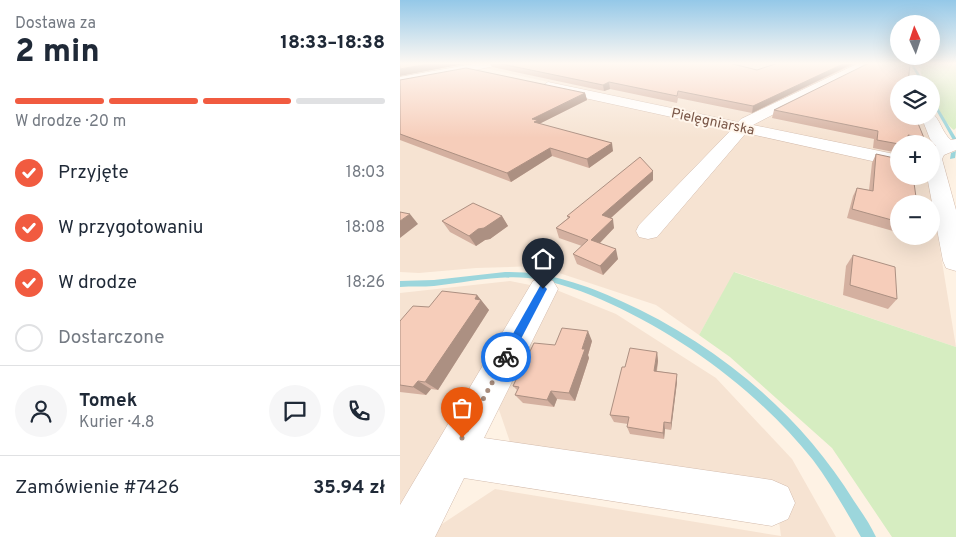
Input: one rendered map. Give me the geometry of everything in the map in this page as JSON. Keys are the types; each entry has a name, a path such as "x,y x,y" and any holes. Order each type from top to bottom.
{"street":[{"name":"Pielęgniarska","path":"561,88 890,159"},
{"path":"648,231 747,122 816,88"},
{"path":"932,125 939,139 952,146"},
{"path":"940,150 952,146"},
{"path":"939,185 952,223 956,261"},
{"path":"409,537 543,289"},
{"path":"453,455 772,503"}],"shaded area":[{"path":"400,88 545,88 890,165 890,185 929,185 931,195 890,195 890,245 939,245 956,347 735,272 699,335 656,305 538,266 476,268 419,273 400,272"},
{"path":"578,88 806,88 736,122"},
{"path":"799,100 890,115 890,125 926,125 931,135 890,135 890,154 752,125"},
{"path":"510,281 540,287 526,313 514,312 400,510 400,293"},
{"path":"554,289 616,314 716,378 792,459 836,537 429,537 433,530 495,489 781,536 774,482 511,445 496,401"}],"green space":[{"path":"940,88 956,88 956,128 954,130 941,115"},
{"path":"734,272 956,347 956,537 892,537 832,448 730,357 699,335"}],"building":[{"path":"400,88 561,88 585,93 532,119 538,120 534,122 612,143 587,159 550,148 507,173 400,134"},
{"path":"638,88 791,88 753,106 678,91 677,96"},
{"path":"818,88 890,88 890,125 919,125 923,135 890,135 890,142 877,140 878,131 774,110"},
{"path":"876,154 890,157 890,185 914,185 916,195 890,195 890,220 852,209 857,188 873,191"},
{"path":"640,157 653,171 602,215 613,219 591,240 616,249 600,266 573,254 588,240 556,228 570,217 567,216"},
{"path":"473,203 502,216 469,236 442,221"},
{"path":"400,212 410,214 400,221"},
{"path":"853,255 895,267 897,299 850,285"},
{"path":"442,291 477,295 475,299 481,300 425,382 418,381 413,387 400,385 400,321 413,306 429,307"},
{"path":"562,328 588,331 582,349 585,349 569,393 551,391 547,400 515,395 519,387 513,386 534,343 555,345"},
{"path":"630,348 657,352 654,371 677,374 671,423 664,422 663,433 627,427 629,417 610,415 622,367 625,367"}],"waterway":[{"path":"940,113 955,140"},
{"path":"952,158 953,153 956,152"},
{"path":"400,284 434,283 505,274 538,276 567,283 595,293 661,325 739,379 786,423 825,467 869,537"}],"way so far":[{"path":"462,438 506,357"}],"route":[{"path":"506,357 543,289"}]}
